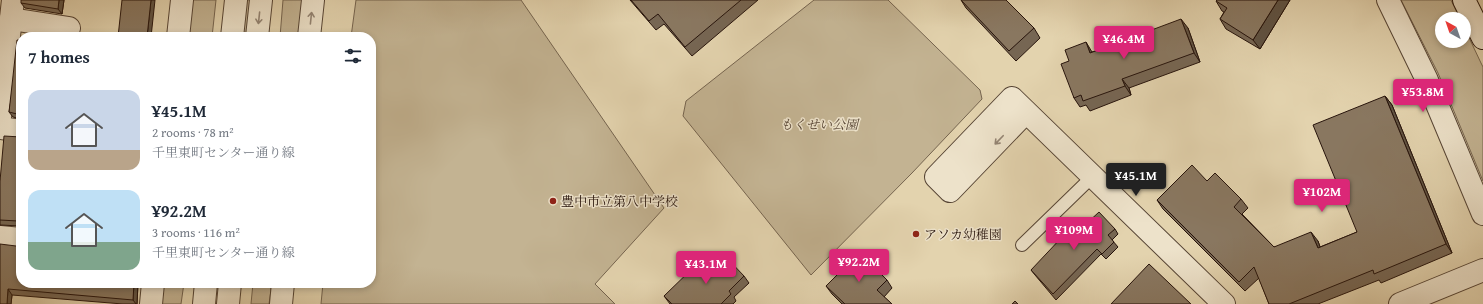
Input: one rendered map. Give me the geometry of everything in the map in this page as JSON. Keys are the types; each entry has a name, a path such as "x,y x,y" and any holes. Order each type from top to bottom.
{"street":[{"path":"179,32 182,0"},
{"path":"233,32 236,0"},
{"path":"258,32 261,0"},
{"path":"310,32 313,0"},
{"path":"1388,0 1426,78 1483,214"},
{"path":"1464,0 1483,38"},
{"path":"0,117 12,10 69,28"},
{"path":"976,150 1026,112 1224,304"},
{"path":"0,128 16,130"},
{"path":"0,237 16,239"},
{"path":"1400,304 1483,270"},
{"path":"151,304 153,288"},
{"path":"204,304 206,288"},
{"path":"228,304 230,288"},
{"path":"281,304 283,288"}],"lane":[{"path":"1022,245 1092,177"}],"green space":[{"path":"190,0 216,0 213,32 187,32"},
{"path":"246,0 252,0 249,32 243,32"},
{"path":"283,0 304,0 301,32 280,32"},
{"name":"豊中市立第八中学校","path":"356,0 521,0 664,208 595,284 615,304 321,304 323,288 376,288 376,32 352,32"},
{"name":"もくせい公園","path":"814,0 888,0 980,90 982,99 912,173 811,275 683,116 686,101"},
{"path":"1401,0 1451,0 1457,12 1435,12 1435,48 1471,48 1471,42 1483,67 1483,181 1438,73"},
{"path":"161,288 183,288 181,304 159,304"},
{"path":"253,288 271,288 269,304 251,304"}],"building":[{"path":"21,0 59,0 58,9 21,3"},
{"path":"122,0 151,0 148,32 119,32"},
{"path":"631,0 741,0 685,47 658,14 649,21"},
{"path":"961,0 1006,0 1034,28 1009,51"},
{"path":"1278,0 1253,40 1220,19 1227,8 1216,1"},
{"path":"1181,19 1194,53 1122,79 1125,86 1083,101 1081,95 1074,98 1061,64 1069,61 1065,50 1086,42 1090,53"},
{"path":"16,49 16,114 9,112"},
{"path":"1385,96 1446,244 1374,274 1373,270 1289,304 1269,304 1254,267 1239,282 1157,200 1192,165 1207,181 1215,173 1241,199 1234,207 1274,247 1311,232 1318,248 1357,232 1313,125"},
{"path":"4,136 16,137 16,221 0,220 0,181"},
{"path":"1099,212 1115,229 1108,235 1114,242 1102,254 1097,249 1053,294 1031,270 1079,219 1085,225"},
{"path":"0,244 16,246 16,288 134,288 133,300 8,289 7,304 0,304"},
{"path":"856,249 887,280 877,290 892,304 845,304 826,286 848,264 845,261"},
{"path":"724,255 744,276 729,291 731,294 721,304 672,304 664,296 697,264 706,272"},
{"path":"1149,264 1191,304 1111,304"}],"place":[{"name":"豊中市立第八中学校","path":"553,201"},
{"name":"アソカ幼稚園","path":"916,234"}]}
